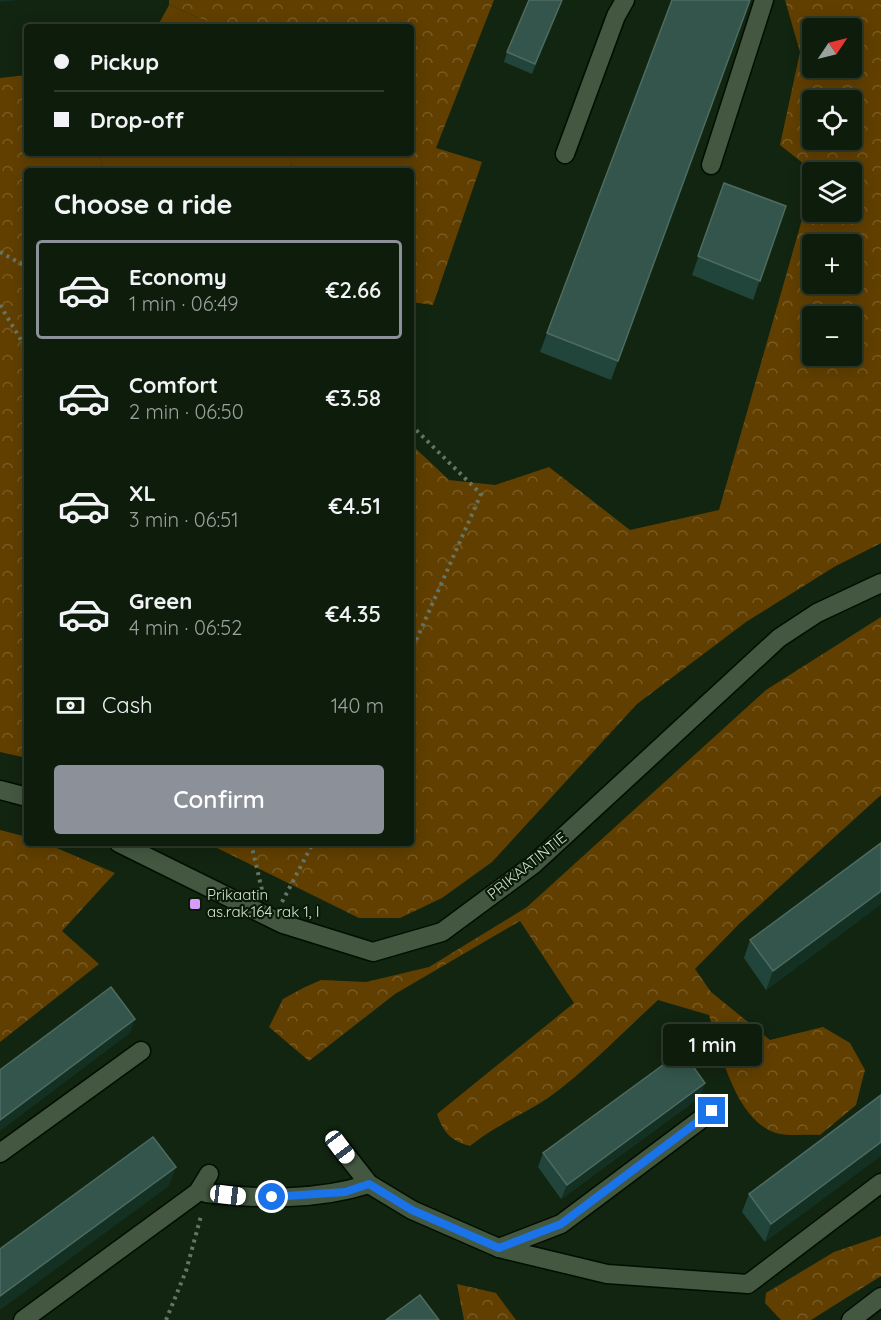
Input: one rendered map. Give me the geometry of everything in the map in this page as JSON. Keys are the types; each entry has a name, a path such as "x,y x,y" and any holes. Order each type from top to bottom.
{"street":[{"path":"565,154 616,16 625,0"},
{"path":"711,165 764,0"},
{"name":"PRIKAATINTIE","path":"125,846 273,919 373,952 442,932 534,864 779,638 817,613 881,583"},
{"path":"0,790 24,796"},
{"path":"0,1154 141,1051"},
{"path":"499,1248 561,1224 712,1111"},
{"path":"340,1147 369,1184 412,1210 499,1248 607,1274 748,1284 881,1183"},
{"path":"23,1320 198,1192 209,1174"},
{"path":"206,1193 249,1198 296,1196 345,1192 369,1184"},
{"path":"851,1320 881,1297"}],"path":[{"path":"0,252 24,265"},
{"path":"0,305 24,345"},
{"path":"414,428 481,494 414,645"},
{"path":"252,846 259,883 273,919"},
{"path":"273,919 311,846"},
{"path":"166,1320 186,1271 206,1193"}],"green space":[{"path":"169,0 494,0 436,148 482,162 433,305 414,302 414,168 292,168 290,156 414,156 414,24 213,24 169,5"},
{"path":"785,0 881,0 881,543 834,567 746,622 637,704 492,862 442,898 400,918 359,918 213,846 414,846 414,447 449,480 495,485 549,467 630,530 719,510 802,220 802,222 862,222 862,162 802,162 780,145 800,52"},
{"path":"169,5 213,24 159,24"},
{"path":"24,75 24,156 100,156 103,168 24,168 24,757 0,752 0,78"},
{"path":"100,156 290,156 292,168 103,168"},
{"path":"881,617 881,795 739,924 695,969 711,992 770,1040 823,1027 850,1043 865,1070 856,1105 820,1135 778,1134 760,1124 739,1098 731,1081 709,1015 658,1000 591,1063 548,1098 489,1132 470,1146 453,1138 445,1131 437,1114 574,1003 520,921 395,994 309,1061 269,1027 283,999 303,988 321,980 366,982 429,967 527,907 766,690"},
{"path":"0,830 24,836 24,846 52,846 115,873 62,931 99,964 0,1042"},
{"path":"881,1236 881,1276 811,1320 781,1320 765,1303 766,1293 834,1252"},
{"path":"457,1284 496,1293 516,1320 464,1320"}],"building":[{"path":"529,0 562,0 535,64 507,52"},
{"path":"672,0 750,0 618,361 547,333"},
{"path":"724,183 786,206 760,281 698,256"},
{"path":"881,843 881,891 773,971 750,940"},
{"path":"111,987 135,1019 0,1120 0,1070"},
{"path":"682,1051 705,1083 567,1185 543,1153"},
{"path":"881,1095 881,1142 771,1224 749,1194"},
{"path":"153,1137 176,1167 0,1296 0,1249"},
{"path":"420,1295 439,1320 386,1320"}],"place":[{"name":"Prikaatin as.rak.164 rak 1, I","path":"195,904"}],"route":[{"path":"272,1197 345,1192 369,1184 412,1210 499,1248 561,1224 712,1111"}]}
